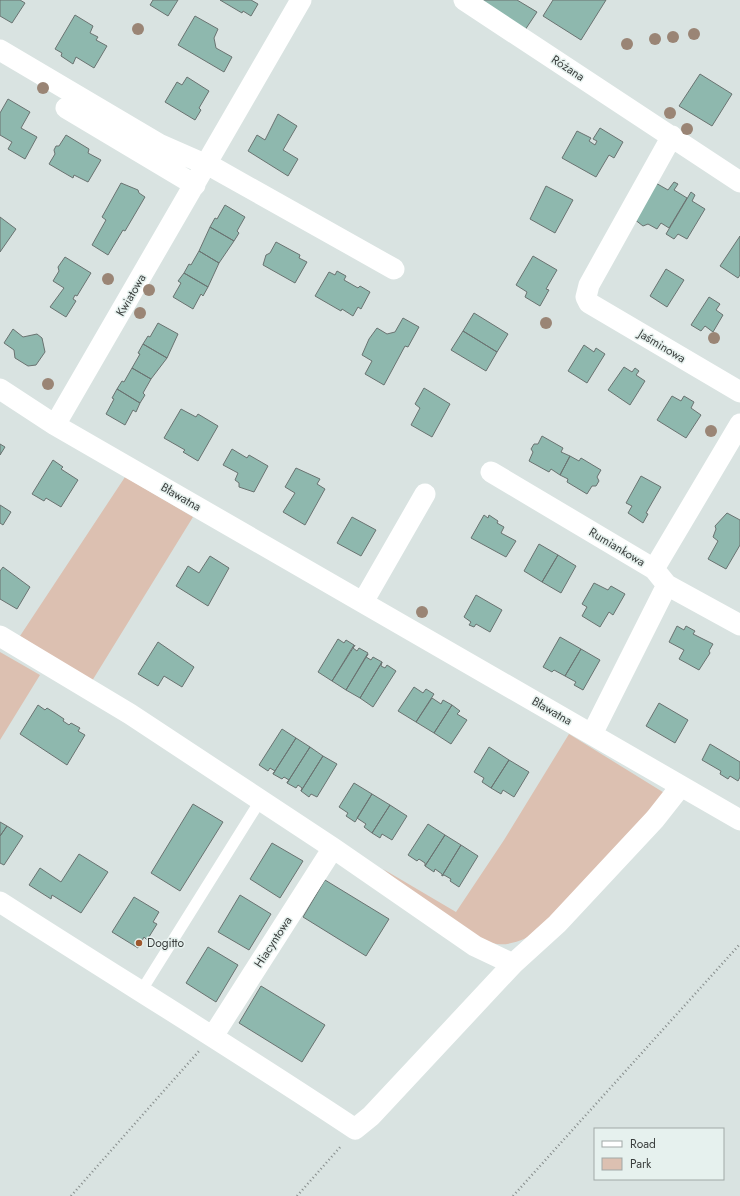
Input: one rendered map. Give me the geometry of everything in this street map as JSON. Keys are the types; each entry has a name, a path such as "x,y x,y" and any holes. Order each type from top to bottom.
{"street":[{"name":"Kwiatowa","path":"55,425 195,185 300,0"},
{"name":"Różana","path":"464,0 740,182"},
{"path":"0,50 159,144 206,164 394,269"},
{"path":"66,108 195,185"},
{"name":"Jaśminowa","path":"672,136 589,285 586,297 589,303 740,392"},
{"name":"Bławatna","path":"0,389 55,425 740,820"},
{"path":"654,569 740,424"},
{"name":"Rumiankowa","path":"491,472 654,569 667,585 740,625"},
{"path":"363,602 425,494"},
{"path":"592,734 667,585"},
{"path":"0,636 130,714 333,848 475,946 513,964"},
{"path":"0,902 140,992 213,1036 355,1129 371,1116 513,964 557,924 655,819 681,786"},
{"name":"Hiacyntowa","path":"213,1036 333,848"}],"lane":[{"path":"140,992 260,801"}],"path":[{"path":"513,1196 740,944"},
{"path":"71,1196 213,1036"},
{"path":"297,1196 330,1160 355,1129"}],"green space":[{"path":"125,477 193,517 92,681 20,636"},
{"path":"0,652 40,675 0,740"},
{"path":"569,734 666,794 541,931 509,944 497,944 483,941 453,924 383,869 456,912 504,840"}],"building":[{"path":"0,0 20,0 25,3 12,23 0,16"},
{"path":"153,0 178,0 168,16 150,5"},
{"path":"220,0 251,0 258,4 251,16 243,11 242,13"},
{"path":"475,0 517,0 537,12 525,30"},
{"path":"553,0 606,0 581,40 543,16"},
{"path":"75,15 93,26 90,33 98,37 96,40 107,46 94,68 76,57 73,64 61,56 62,53 55,49"},
{"path":"195,16 218,29 214,38 216,48 232,57 224,72 178,45"},
{"path":"700,74 732,94 712,126 679,106"},
{"path":"187,77 209,91 199,108 201,110 195,120 165,102 177,82 182,85"},
{"path":"8,99 30,112 21,128 37,137 25,159 8,149 12,142 0,135 0,113"},
{"path":"278,114 297,126 283,150 298,159 288,176 248,151 257,135 265,140"},
{"path":"600,128 623,142 614,158 609,155 596,177 562,158 577,131 591,138 589,141 595,145 597,141 593,139"},
{"path":"66,135 89,149 88,153 101,160 88,182 74,175 73,178 49,164 55,154 54,150 56,146 59,146"},
{"path":"654,182 668,190 674,182 678,184 674,190 687,198 669,228 661,223 657,229 648,224 643,226 634,219"},
{"path":"121,183 138,190 139,193 145,197 125,231 123,230 108,255 92,245 106,220 102,217"},
{"path":"546,186 573,200 555,233 530,219"},
{"path":"691,192 695,195 692,201 705,209 687,239 678,234 674,239 666,234"},
{"path":"225,205 245,217 237,231 239,233 234,241 210,227 215,218 217,219"},
{"path":"0,217 16,229 0,252"},
{"path":"210,227 234,241 219,263 199,251"},
{"path":"740,236 740,275 738,278 720,266"},
{"path":"276,242 300,255 299,258 307,262 295,283 263,265 266,255 270,253"},
{"path":"199,251 219,263 208,287 184,273 189,264 191,265"},
{"path":"533,256 557,270 546,289 549,290 540,306 525,297 527,292 516,285"},
{"path":"65,257 91,273 77,296 75,295 73,299 76,301 66,317 50,307 64,288 53,281 59,271 58,267"},
{"path":"666,269 684,280 667,307 650,296"},
{"path":"337,271 346,276 344,280 358,288 360,286 370,292 361,309 358,307 353,316 315,296 329,272 335,275"},
{"path":"184,273 208,287 203,296 201,294 193,309 173,297 181,283 178,281"},
{"path":"709,297 720,304 716,310 723,315 713,332 705,326 701,331 691,325"},
{"path":"474,313 508,334 497,352 463,331"},
{"path":"403,318 419,327 408,347 405,346 384,385 365,374 372,361 362,355 369,339 377,328 387,334 395,332"},
{"path":"158,323 178,334 167,358 143,344 148,336 150,337"},
{"path":"13,329 23,337 37,334 42,338 45,352 36,365 28,366 15,358 14,350 4,343"},
{"path":"463,331 497,352 486,371 451,350"},
{"path":"143,344 167,358 151,379 132,368 140,354 138,353"},
{"path":"584,345 594,352 596,348 605,354 587,383 568,371"},
{"path":"624,367 632,372 635,368 639,371 636,375 645,381 630,405 608,390"},
{"path":"132,368 151,379 143,393 145,395 140,403 117,389 122,381 124,382"},
{"path":"424,388 450,404 432,437 411,425 420,408 415,404"},
{"path":"117,389 140,403 136,412 133,410 125,425 106,414 114,399 112,398"},
{"path":"672,396 681,401 684,396 694,402 691,408 701,415 686,438 657,420"},
{"path":"181,409 196,417 198,414 218,426 198,461 183,452 185,450 164,438"},
{"path":"542,436 563,448 561,452 570,456 560,475 551,469 549,472 529,461 533,452 531,449 534,444 538,444"},
{"path":"0,444 5,447 0,455"},
{"path":"232,449 247,458 249,455 268,466 254,492 239,487 239,483 235,480 238,473 223,465"},
{"path":"570,456 579,461 581,458 601,470 597,477 599,481 596,486 592,486 587,494 567,482 568,479 560,475"},
{"path":"53,460 63,467 61,469 78,480 61,507 46,498 44,501 32,494"},
{"path":"296,468 320,479 317,484 325,489 305,525 283,512 295,493 285,487"},
{"path":"641,476 661,487 646,513 648,514 643,523 628,513 632,506 626,503"},
{"path":"0,505 11,512 3,525 0,523"},
{"path":"727,513 740,520 740,545 726,569 708,559 718,541 713,537 716,529 715,526"},
{"path":"484,515 488,518 489,515 498,521 497,523 504,527 501,533 516,541 506,557 471,538"},
{"path":"352,517 376,530 361,556 337,543"},
{"path":"539,544 558,555 542,582 524,571"},
{"path":"558,555 576,566 561,593 542,582"},
{"path":"210,556 229,568 208,606 176,586 188,566 199,573"},
{"path":"3,567 30,587 17,609 0,599 0,571"},
{"path":"594,583 608,590 611,586 625,594 613,615 609,612 600,627 582,616 587,607 582,604"},
{"path":"476,595 502,610 490,632 476,624 474,627 469,625 471,622 464,617"},
{"path":"677,626 684,630 686,626 695,631 693,634 713,644 709,651 710,653 699,670 679,659 684,650 669,642"},
{"path":"560,637 581,649 565,676 554,670 552,672 543,667"},
{"path":"338,639 344,643 346,640 354,645 332,681 318,672"},
{"path":"158,642 194,667 182,687 164,676 158,686 138,674"},
{"path":"353,648 357,651 359,648 368,653 346,690 332,681"},
{"path":"581,649 600,660 583,690 574,685 576,682 565,676"},
{"path":"366,657 371,660 373,657 382,662 360,698 346,690"},
{"path":"382,662 381,666 385,668 387,665 396,671 373,707 360,698"},
{"path":"414,687 423,693 426,689 434,694 416,722 398,711"},
{"path":"432,698 441,704 443,700 452,705 434,733 416,722"},
{"path":"659,703 688,720 675,743 646,726"},
{"path":"38,705 45,710 47,708 55,713 64,719 63,721 69,725 71,723 80,728 78,731 85,735 67,765 20,734"},
{"path":"452,705 460,711 457,714 467,720 451,744 434,733"},
{"path":"282,729 296,738 275,771 270,768 268,771 259,765"},
{"path":"296,738 310,747 289,780 284,777 282,779 273,774"},
{"path":"710,744 740,762 740,777 738,781 730,776 728,779 720,774 721,771 702,760"},
{"path":"310,747 323,756 301,791 302,788 298,785 296,788 287,783"},
{"path":"489,747 509,760 491,788 482,782 484,778 474,772"},
{"path":"323,756 337,764 317,797 311,794 309,797 301,791"},
{"path":"509,760 529,772 514,797 503,790 501,794 491,788"},
{"path":"354,783 372,794 355,822 346,816 348,813 339,807"},
{"path":"372,794 390,805 372,833 364,827 366,824 357,818"},
{"path":"193,804 223,822 180,891 151,873"},
{"path":"390,805 407,816 392,840 382,834 380,838 372,833"},
{"path":"0,822 7,826 0,836"},
{"path":"428,824 445,835 425,866 425,863 419,859 417,861 408,855"},
{"path":"7,826 23,836 4,865 0,863 0,836"},
{"path":"445,835 461,845 442,876 442,874 435,869 434,872 425,866"},
{"path":"272,843 303,861 280,898 250,879"},
{"path":"461,845 478,856 459,887 450,881 451,879 444,875 442,876"},
{"path":"79,854 108,872 81,913 52,895 51,899 29,885 40,868 61,882"},
{"path":"325,880 389,919 366,956 303,917"},
{"path":"240,895 271,914 249,950 218,932"},
{"path":"134,897 159,912 153,922 157,924 147,940 144,937 138,948 112,932"},
{"path":"208,947 238,965 216,1002 186,983"},
{"path":"261,986 325,1025 302,1062 239,1023"}],"place":[{"name":"Dogitto","path":"139,943"}]}
